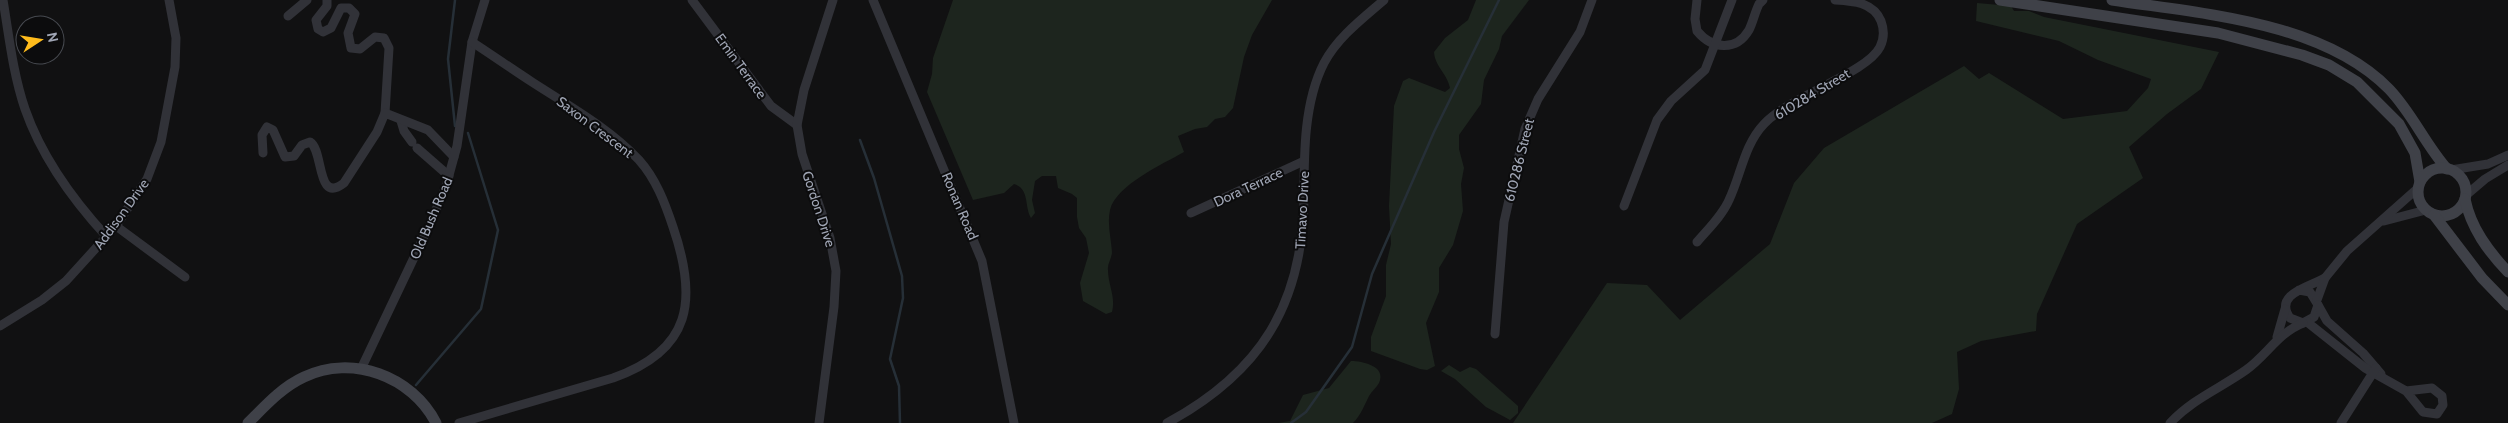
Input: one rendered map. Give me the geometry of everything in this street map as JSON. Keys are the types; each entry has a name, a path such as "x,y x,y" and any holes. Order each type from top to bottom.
{"main road":[{"path":"2000,0 2029,2 2218,33 2302,55 2328,65 2357,82 2399,124 2415,153 2420,202 2482,278 2508,304"},
{"path":"2112,0 2272,27 2341,55 2372,73 2390,90 2449,169 2463,180 2470,218 2480,238 2508,272"},
{"path":"2419,185 2431,170 2449,169"},
{"path":"2430,212 2444,216 2453,213 2460,207 2465,198"},
{"path":"248,423 277,395 302,377 325,369 361,369 394,380 414,394 436,423"}],"street":[{"path":"3,0 19,90 32,129 66,189 107,237"},
{"name":"Addison Drive","path":"0,326 53,292 84,263 116,226 147,179 161,142 175,67 176,38 169,0"},
{"path":"288,16 307,0"},
{"path":"263,153 262,135 267,128 272,130 284,157 294,156 306,142 312,143 318,155 324,182 330,187 340,186 366,150 385,113 389,51 387,42 384,38 375,37 360,49 351,48 348,33 355,14 349,8 341,8 330,28 323,32 318,29 316,20 326,6 327,0"},
{"name":"Old Bush Road","path":"361,369 429,226 450,176 472,42 485,0"},
{"name":"Emin Terrace","path":"692,0 771,106 797,125"},
{"name":"Gordon Drive","path":"819,423 834,307 836,272 830,238 802,154 797,125 804,90 833,0"},
{"name":"Ronan Road","path":"873,0 982,261 1014,423"},
{"name":"Timavo Drive","path":"1167,423 1190,409 1229,380 1258,350 1283,308 1292,286 1301,251 1304,161 1312,97 1325,62 1348,31 1384,0"},
{"name":"610286 Street","path":"1495,334 1504,222 1525,129 1538,99 1580,32 1592,0"},
{"path":"1697,0 1695,19 1697,31 1715,45 1728,47 1743,37 1759,4 1763,0"},
{"path":"1624,206 1657,120 1671,101 1705,70 1732,0"},
{"name":"610284 Street","path":"1697,242 1726,206 1752,140 1764,124 1793,102 1866,62 1880,47 1883,29 1876,13 1860,3 1835,0"},
{"name":"Saxon Crescent","path":"459,423 613,378 637,368 658,354 676,332 684,313 687,289 685,265 668,211 658,187 640,162 621,143 576,109 472,42"},
{"path":"385,113 401,121 412,122 428,130 454,157"},
{"path":"401,121 404,131 416,147 450,176"},
{"path":"2449,169 2488,164 2508,155"},
{"name":"Dora Terrace","path":"1191,212 1304,161"},
{"path":"2465,198 2484,179 2508,165"},
{"path":"2276,340 2289,296 2324,278 2347,251 2384,221 2419,185"},
{"path":"2384,221 2430,212"},
{"path":"116,226 185,277"},
{"path":"2170,423 2184,408 2201,396 2246,370 2276,340 2314,317 2324,278"},
{"path":"2299,290 2310,292 2324,317 2364,353 2375,370"},
{"path":"2285,309 2293,321 2305,322 2406,391"},
{"path":"2341,423 2375,370"}],"shaded area":[{"path":"953,0 1272,0 1252,35 1244,57 1233,108 1225,117 1215,119 1207,127 1195,129 1178,136 1184,152 1141,176 1121,192 1114,201 1109,215 1112,252 1108,268 1113,301 1112,312 1106,314 1083,301 1080,283 1089,253 1086,238 1079,228 1077,198 1058,188 1056,176 1042,176 1035,181 1032,200 1035,213 1031,218 1025,194 1019,186 1014,184 1004,193 973,200 927,92 932,74 933,58"},
{"path":"1476,0 1529,0 1502,36 1499,49 1484,80 1481,104 1459,135 1459,149 1464,168 1461,184 1463,211 1453,245 1439,268 1439,292 1426,323 1435,366 1427,370 1371,351 1371,337 1386,296 1386,265 1391,244 1389,206 1394,106 1403,81 1409,78 1445,92 1450,88 1436,62 1434,52 1445,38 1468,20"},
{"path":"1977,3 2011,6 2014,11 2029,11 2044,17 2219,52 2201,89 2167,114 2129,147 2143,178 2077,224 2037,314 2036,331 1981,341 1957,352 1959,389 1952,414 1932,423 1513,423 1607,283 1647,285 1680,320 1770,244 1794,183 1824,148 1964,66 1979,79 1989,73 2063,119 2127,111 2148,88 2151,79 2098,60 2059,41 1976,21"},
{"path":"1351,361 1367,363 1380,372 1381,377 1353,423 1278,423 1290,421 1303,395 1329,388"},
{"path":"1449,365 1460,372 1470,367 1476,369 1518,406 1518,413 1510,420 1486,407 1455,379 1441,371"}],"waterway":[{"path":"455,0 448,59 455,126"},
{"path":"1291,423 1306,412 1352,347 1372,274 1434,132 1499,0"},
{"path":"416,385 481,309 498,230 468,133"},
{"path":"860,140 874,178 902,276 903,298 890,359 899,386 900,423"}]}
